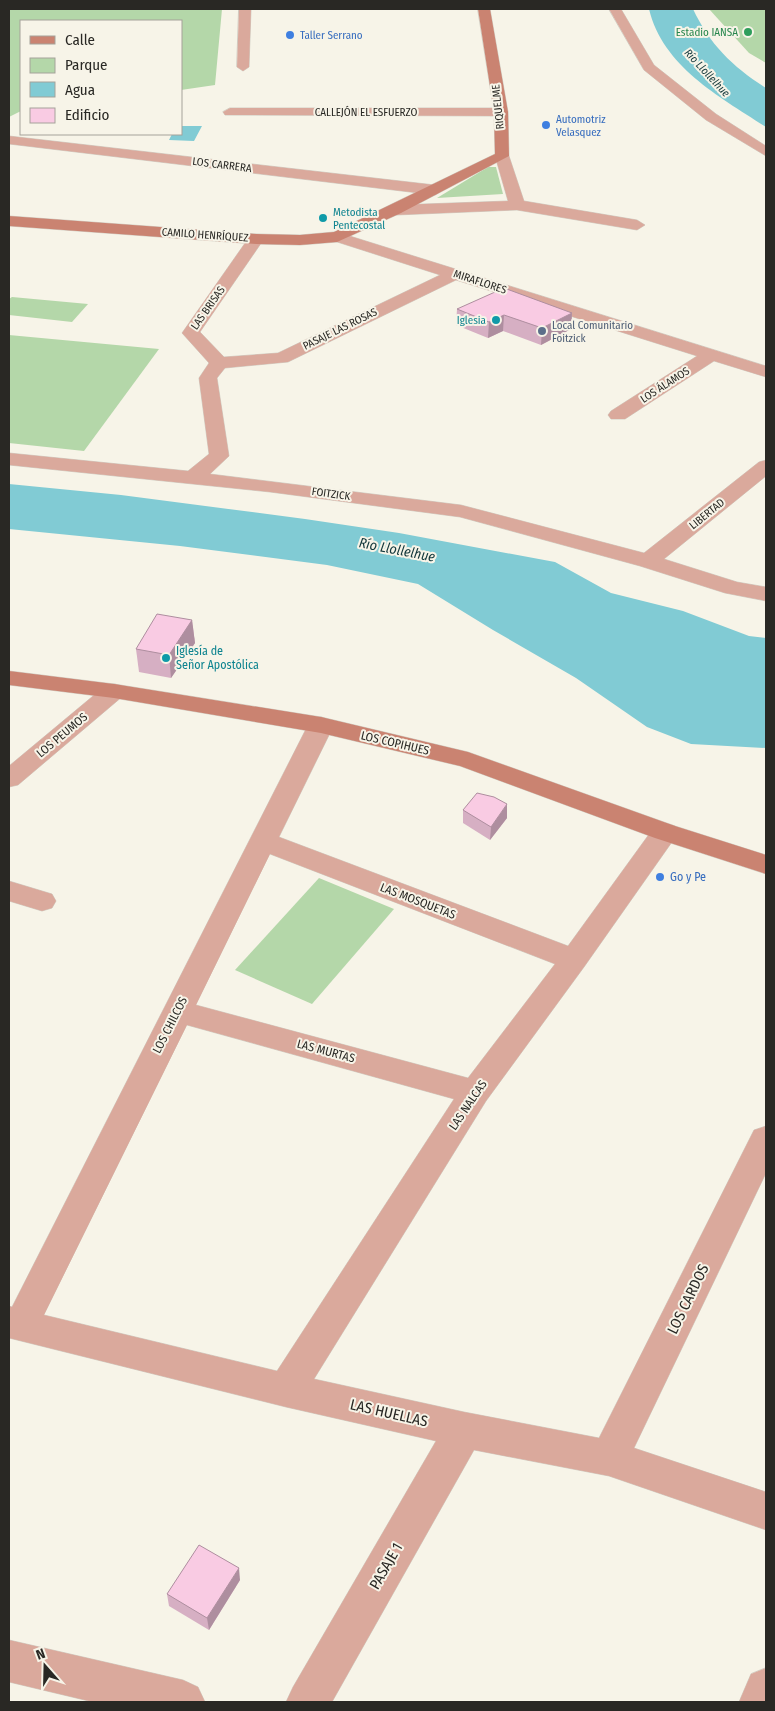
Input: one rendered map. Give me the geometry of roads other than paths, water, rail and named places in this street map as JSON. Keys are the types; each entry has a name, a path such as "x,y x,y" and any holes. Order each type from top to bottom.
{"main road":[{"name":"RIQUELME","path":"484,9 501,112 502,156"},
{"name":"CAMILO HENRÍQUEZ","path":"9,221 256,239 300,240 337,237 396,210 502,156"},
{"name":"LOS COPIHUES","path":"9,678 114,691 321,725 468,760 665,832 766,865"}],"street":[{"path":"243,67 245,9"},
{"path":"615,9 649,66 711,117 766,152"},
{"name":"CALLEJÓN EL ESFUERZO","path":"230,112 501,112"},
{"name":"LOS CARRERA","path":"9,140 435,190"},
{"name":"RIQUELME","path":"502,156 517,205"},
{"name":"CAMILO HENRÍQUEZ","path":"396,210 517,205 636,225"},
{"name":"MIRAFLORES","path":"337,237 766,372"},
{"name":"LAS BRISAS","path":"219,363 191,333 256,239"},
{"name":"PASAJE LAS ROSAS","path":"219,363 282,358 455,274"},
{"name":"LOS ÁLAMOS","path":"618,415 711,355"},
{"path":"193,478 219,456 208,378 219,363"},
{"name":"FOITZICK","path":"9,459 270,486 461,511 648,561 733,588 766,594"},
{"name":"LIBERTAD","path":"648,561 766,466"},
{"name":"LOS PEUMOS","path":"9,779 114,691"},
{"name":"LOS CHILCOS","path":"15,1324 178,1011 321,725"},
{"name":"LAS NALCAS","path":"286,1390 475,1092 574,960 665,832"},
{"name":"LAS MOSQUETAS","path":"262,842 574,960"},
{"path":"9,891 42,901"},
{"name":"LAS MURTAS","path":"178,1011 475,1092"},
{"name":"LOS CARDOS","path":"609,1458 766,1139"},
{"name":"LAS HUELLAS","path":"15,1324 286,1390 464,1430 609,1458 766,1512"},
{"name":"PASAJE 1","path":"308,1702 464,1430"},
{"path":"9,1661 183,1702"},
{"path":"761,1702 766,1689"}],"water":[{"name":"Río Llollelhue","path":"649,9 693,9 707,34 724,54 743,72 766,88 766,127 712,92 680,64 667,48 656,29"},
{"path":"182,126 202,126 194,141 169,140 172,135 182,135"},
{"name":"Río Llollelhue","path":"9,484 121,495 305,519 399,533 555,562 611,593 683,611 749,636 766,638 766,748 691,744 647,727 576,678 418,584 327,565 180,546 9,529"}],"place":[{"name":"Estadio IANSA","path":"748,32"},
{"name":"Taller Serrano","path":"290,35"},
{"name":"Automotriz Velasquez","path":"546,125"},
{"name":"Metodista Pentecostal","path":"323,218"},
{"name":"Iglesia","path":"496,320"},
{"name":"Local Comunitario Foitzick","path":"542,331"},
{"name":"Iglesía de Señor Apostólica","path":"166,658"},
{"name":"Go y Pe","path":"660,877"}]}
